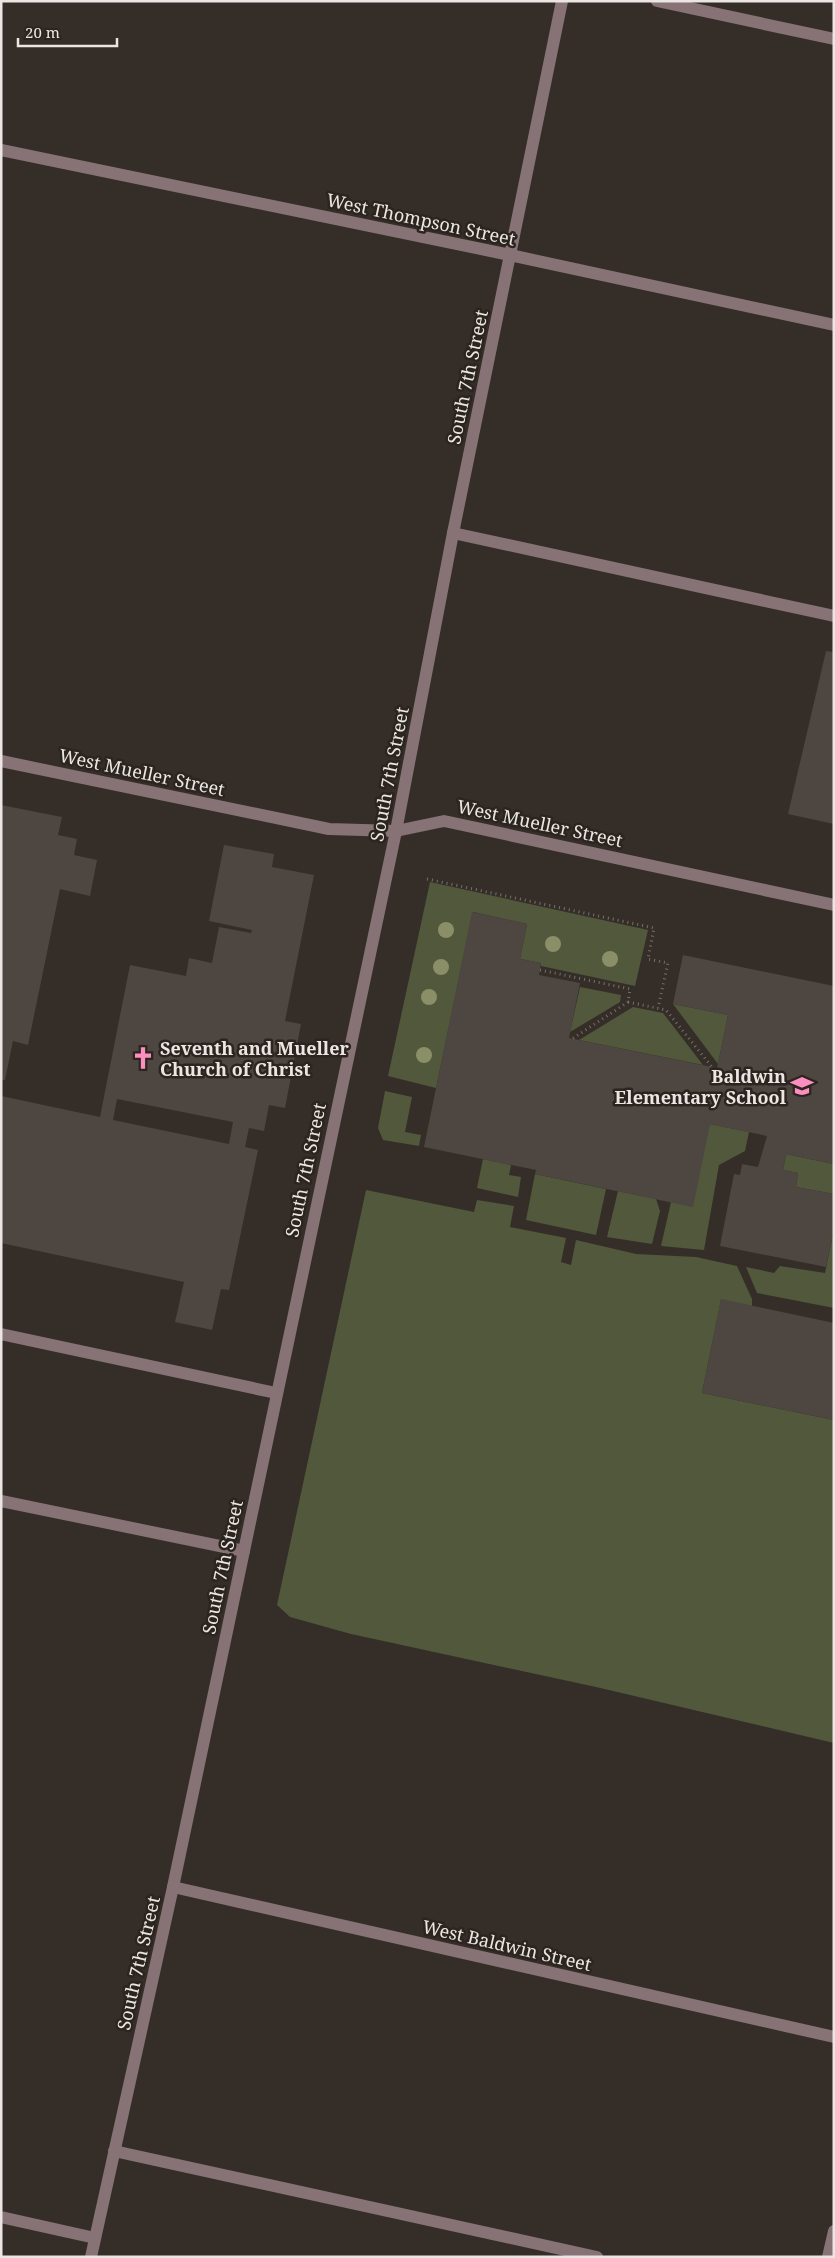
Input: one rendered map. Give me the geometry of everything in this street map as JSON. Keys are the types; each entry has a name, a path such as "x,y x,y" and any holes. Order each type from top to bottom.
{"street":[{"name":"South 7th Street","path":"91,2257 173,1887 396,831 453,533 562,1"},
{"path":"657,1 834,39"},
{"name":"West Thompson Street","path":"1,150 510,255 834,325"},
{"path":"453,533 834,616"},
{"name":"West Mueller Street","path":"1,761 329,829 396,831 444,821 834,905"},
{"path":"1,1334 276,1393"},
{"path":"1,1501 244,1551"},
{"name":"West Baldwin Street","path":"173,1887 834,2037"},
{"path":"114,2151 597,2257"},
{"path":"1,2217 95,2238"},
{"path":"828,2257 834,2231"}],"path":[{"path":"427,879 654,928 648,959 668,963 658,1008"},
{"path":"540,970 630,989 628,1002"},
{"path":"572,1039 628,1002 658,1008 666,1010 712,1067"}],"green space":[{"path":"430,882 648,930 635,986 541,966 541,963 520,959 527,924 473,912 436,1088 388,1076"},
{"path":"580,987 621,995 620,1002 570,1032"},
{"path":"673,1004 728,1015 718,1064"},
{"path":"633,1007 663,1013 703,1065 579,1040"},
{"path":"385,1091 412,1097 405,1132 421,1135 419,1146 383,1140 378,1128"},
{"path":"710,1124 749,1132 745,1151 719,1165 704,1250 661,1246 671,1202"},
{"path":"786,1154 834,1164 834,1194 796,1187 798,1173 783,1170"},
{"path":"483,1159 511,1165 509,1175 521,1177 518,1197 477,1188"},
{"path":"535,1174 606,1189 596,1235 526,1220"},
{"path":"366,1190 474,1212 477,1200 514,1206 510,1227 566,1238 561,1262 571,1265 576,1240 636,1254 696,1257 737,1266 752,1299 752,1306 721,1300 702,1393 834,1420 834,1743 596,1687 351,1634 290,1617 277,1605"},
{"path":"618,1191 656,1199 660,1211 652,1244 607,1237"},
{"path":"834,1229 834,1308 757,1293 746,1267 774,1273 780,1266 825,1273"}],"building":[{"path":"826,651 834,652 834,824 788,814"},
{"path":"1,805 62,817 58,835 77,839 74,855 97,860 90,896 60,889 28,1045 13,1041 5,1080 1,1080"},
{"path":"224,845 274,854 272,867 314,875 285,1021 301,1024 285,1108 269,1105 264,1131 249,1128 245,1147 258,1150 229,1290 221,1289 212,1330 175,1322 184,1282 1,1243 1,1096 100,1117 130,965 186,976 189,958 212,963 219,927 251,933 252,930 209,921","holes":["117,1099 233,1122 229,1144 113,1120"]},
{"path":"472,912 527,924 520,959 541,963 539,975 580,983 569,1038 717,1068 728,1015 673,1004 683,955 834,986 834,1164 786,1154 783,1170 798,1173 796,1187 834,1194 834,1229 826,1267 720,1246 734,1174 740,1175 742,1164 758,1167 767,1136 710,1124 693,1207 535,1174 536,1170 424,1147"},
{"path":"721,1299 834,1323 834,1420 702,1393"}],"place":[{"name":"Seventh and Mueller Church of Christ","path":"143,1058"},
{"name":"Baldwin Elementary School","path":"802,1086"}]}
